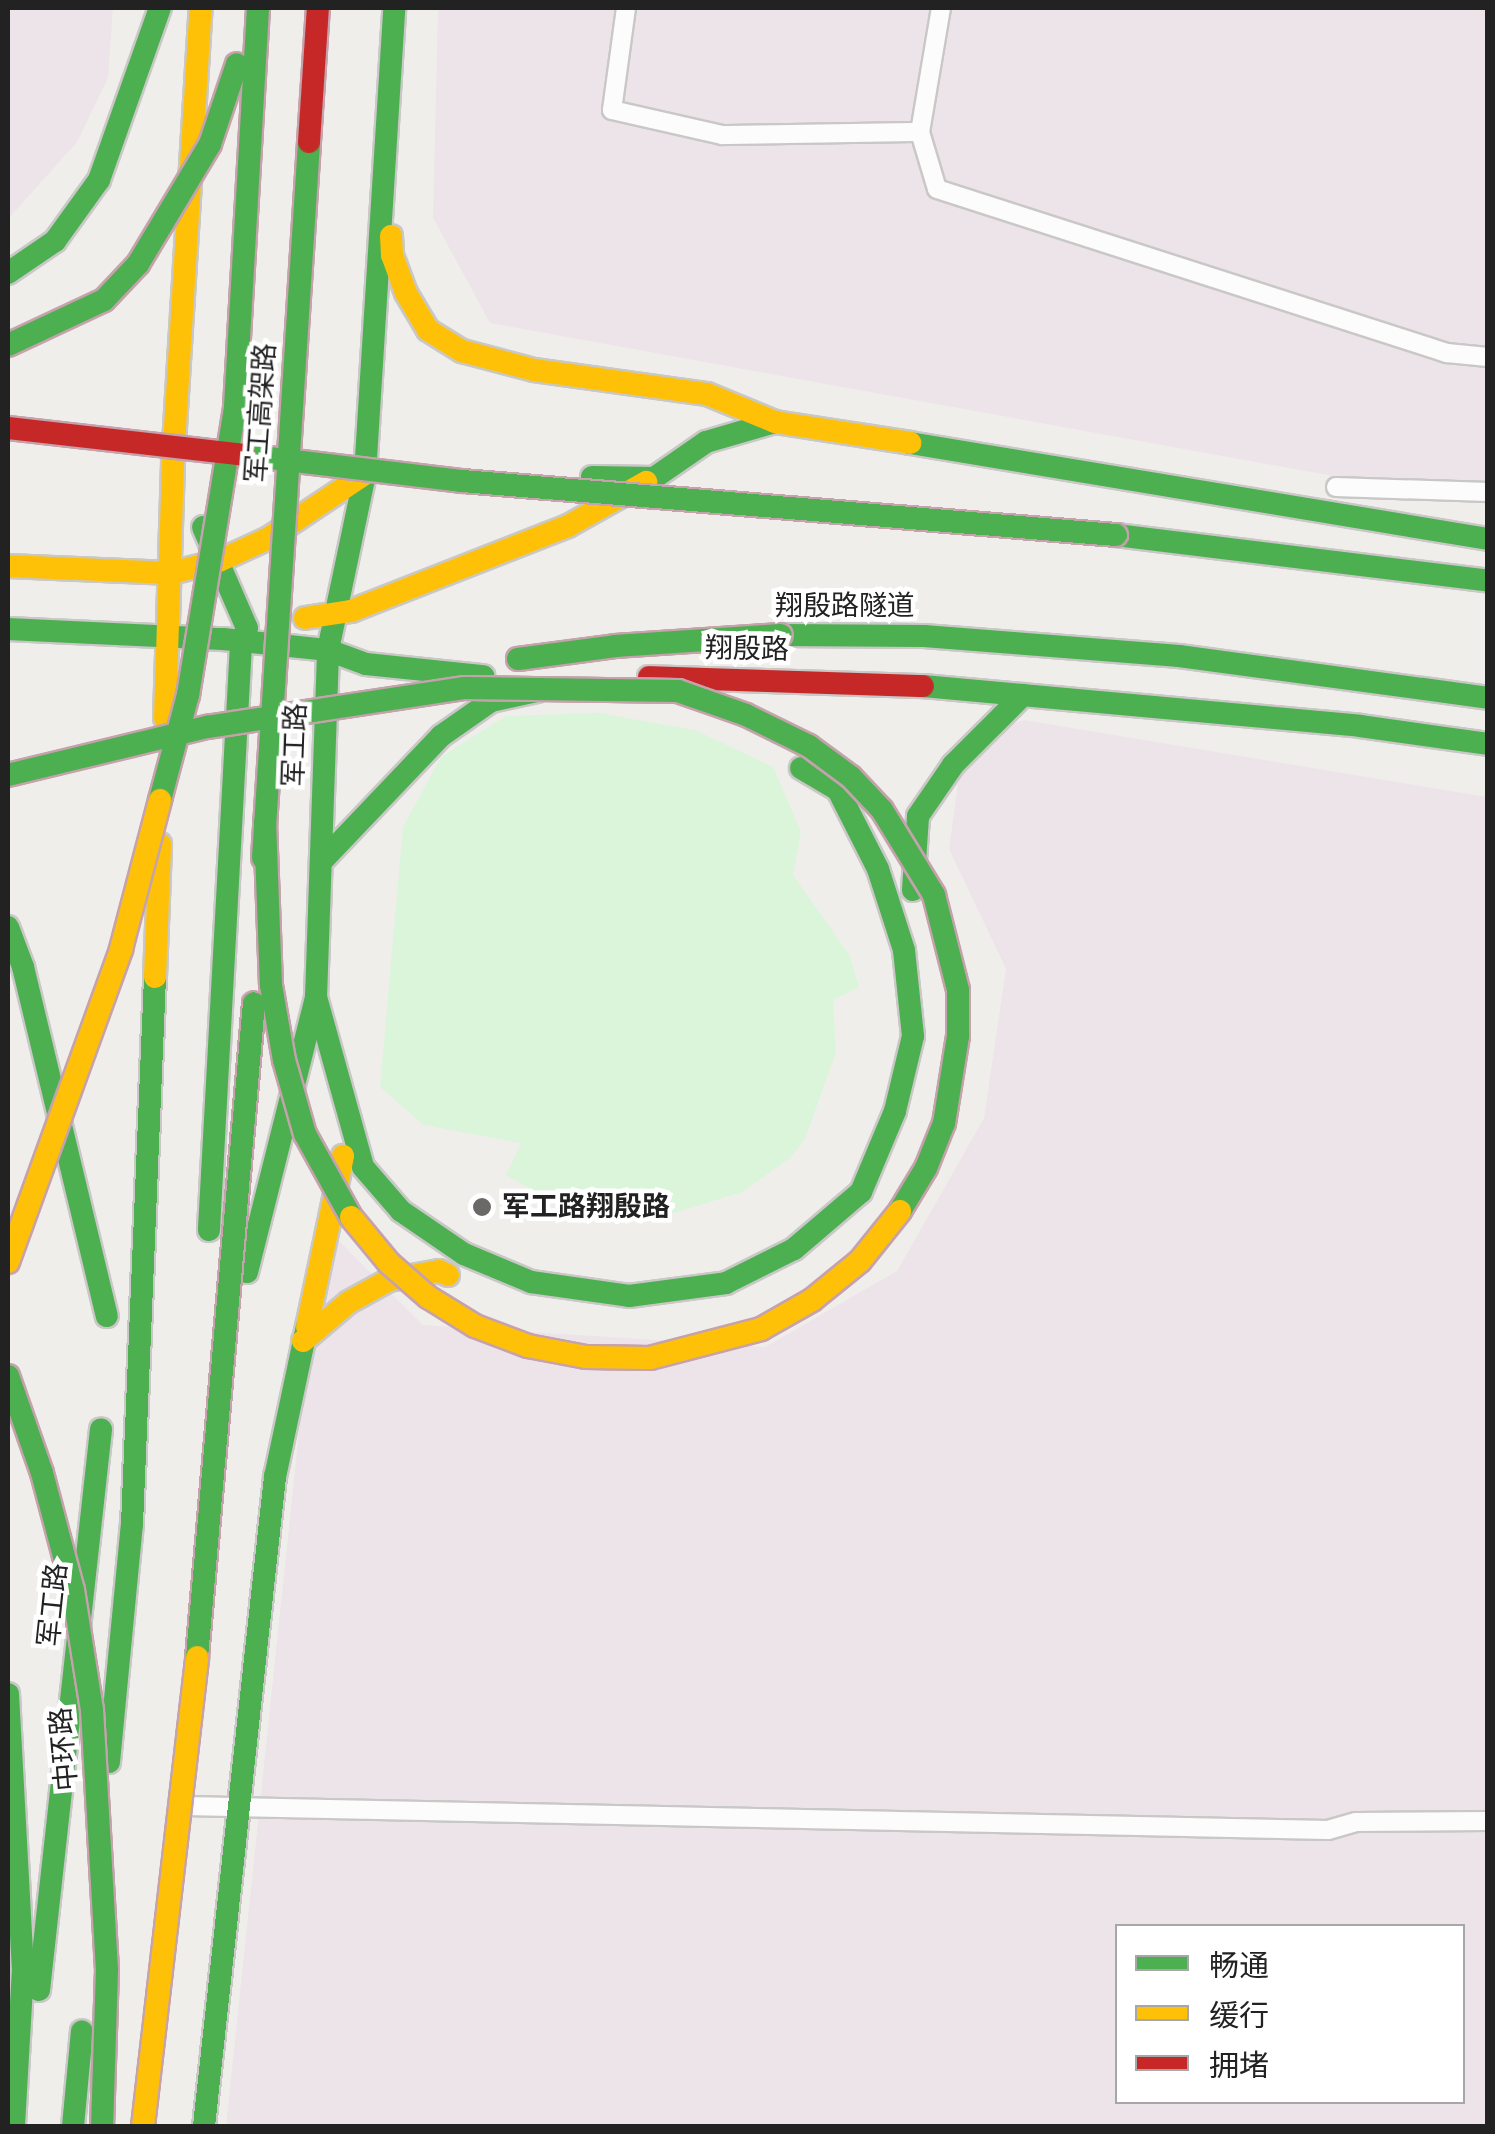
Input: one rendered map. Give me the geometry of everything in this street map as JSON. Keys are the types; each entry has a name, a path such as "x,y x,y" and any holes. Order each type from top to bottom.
{"main road":[{"path":"8,273 55,241 99,180 160,8"},
{"name":"军工路","path":"73,2126 132,1524 173,460 202,8"},
{"path":"8,345 34,337 104,300 138,264 194,175 223,114 249,8"},
{"path":"8,1262 120,948 188,695 235,407 258,8"},
{"name":"军工高架路","path":"265,822 318,8"},
{"name":"军工路","path":"196,1474 316,997 328,650 365,474 394,8"},
{"path":"386,129 392,256 406,293 428,330 462,350 534,370 707,394 775,422 1170,483 1488,538"},
{"path":"8,629 168,639 244,636 351,611 568,526 654,478 706,442 775,422"},
{"path":"8,428 462,481 1116,535 1488,580"},
{"path":"8,446 365,474 654,478"},
{"name":"军工路","path":"141,2126 196,1474 244,636 219,561 173,460"},
{"path":"8,566 170,572 219,561 269,538 365,474"},
{"name":"翔殷路隧道","path":"207,727 501,662 630,644 781,635 924,636 1160,654 1488,698"},
{"name":"翔殷路","path":"244,636 328,650 366,664 461,676 836,680 1360,726 1488,744"},
{"path":"316,997 363,1167 401,1210 464,1254 532,1282 629,1296 726,1283 794,1250 861,1192 896,1110 912,1036 904,950 878,869 838,790 736,728 603,677 491,700 441,736 322,861"},
{"path":"8,774 207,727 465,688 678,691 746,715 810,746 850,777 882,810 934,894 958,990 954,1082 926,1168 900,1212 860,1261 812,1300 760,1330 687,1351 618,1358 586,1357 528,1346 475,1326 428,1297 389,1263 356,1226 305,1134 284,1060 271,985 265,822"},
{"path":"675,1328 776,1300 836,1252 882,1202 919,1129 936,1044 912,894 918,816 953,766 1024,695"},
{"path":"141,2126 182,1806 245,1146 265,822"},
{"name":"军工路","path":"8,927 23,967 106,1326 150,1092"},
{"path":"204,2126 275,1477 351,1118"},
{"path":"303,1341 349,1302 389,1280 439,1270 473,1286"},
{"name":"中环路","path":"8,1376 42,1473 73,1590 92,1710 107,1969 102,2126"},
{"name":"军工路","path":"22,2126 102,1411"},
{"name":"中环路","path":"8,1694 23,1969 14,2126"}],"lane":[{"path":"626,8 612,110 722,135 920,132"},
{"path":"941,8 920,132 937,189 1447,353 1488,356"},
{"path":"1170,483 1289,486"},
{"path":"1309,487 1488,492"},
{"path":"182,1806 1328,1830 1356,1822 1488,1820"}],"shaded area":[{"path":"8,8 113,8 108,78 77,142 8,219"},
{"path":"438,8 1487,8 1487,504 490,323 433,218"},
{"path":"1024,720 1487,797 1487,2126 226,2126 321,1223 423,1325 765,1347 897,1271 984,1118 1006,969 949,849 964,740"}],"green space":[{"path":"599,713 695,730 773,767 801,832 793,875 850,956 859,987 833,1000 836,1052 805,1139 790,1158 742,1192 648,1221 597,1218 536,1192 506,1175 521,1143 424,1125 380,1087 403,827 441,757 506,716"}],"traffic: fast":[{"path":"8,273 55,241 99,180 160,8"},
{"path":"160,800 188,695 235,407 258,8"},
{"path":"247,1272 316,997 328,650 365,474 394,8"},
{"path":"8,345 104,300 138,264 210,144 237,64"},
{"path":"263,858 309,142"},
{"path":"592,477 654,478 706,442 775,422"},
{"path":"910,443 1488,539"},
{"path":"244,455 462,481 1116,535"},
{"path":"203,527 247,628 241,644 209,1230"},
{"path":"1116,535 1488,581"},
{"path":"8,629 223,639 328,650 366,664 483,676"},
{"path":"781,635 924,636 1179,656 1488,698"},
{"path":"518,659 615,646 781,635"},
{"path":"923,686 1360,726 1488,744"},
{"path":"8,775 207,727 465,688 678,691 746,715 809,746 851,777 882,810 934,895 958,990 958,1036 944,1123 926,1168 900,1211"},
{"path":"322,861 441,736 491,701 537,691"},
{"path":"913,890 918,816 953,765 1023,695"},
{"path":"316,997 363,1167 401,1211 464,1254 531,1282 629,1296 726,1283 794,1249 861,1192 895,1111 913,1036 904,950 878,869 838,790 801,768"},
{"path":"265,822 271,985 284,1060 305,1134 351,1217"},
{"path":"8,927 23,967 107,1316"},
{"path":"109,1762 132,1524 155,977"},
{"path":"197,1657 254,1003"},
{"path":"204,2126 275,1477 307,1327"},
{"path":"8,1376 42,1473 73,1590 92,1710 107,1969 102,2126"},
{"path":"39,1990 101,1429"},
{"path":"8,1694 23,1969 14,2126"},
{"path":"73,2126 82,2031"}],"traffic: slow":[{"path":"165,718 173,460 201,8"},
{"path":"391,236 392,255 406,293 428,330 462,351 534,370 707,394 775,422 910,443"},
{"path":"8,566 171,573 219,561 269,538 365,474"},
{"path":"305,618 351,611 568,526 646,482"},
{"path":"8,1262 121,949 160,800"},
{"path":"155,977 160,844"},
{"path":"307,1327 343,1156"},
{"path":"351,1217 389,1263 428,1297 475,1326 528,1346 586,1357 650,1358 761,1329 812,1300 860,1261 900,1211"},
{"path":"303,1341 349,1302 389,1280 439,1271 448,1275"},
{"path":"143,2126 197,1657"}],"traffic: jam":[{"path":"309,142 318,8"},
{"path":"8,428 244,455"},
{"path":"649,677 923,686"}],"place":[{"name":"军工路翔殷路","path":"482,1207"}]}
